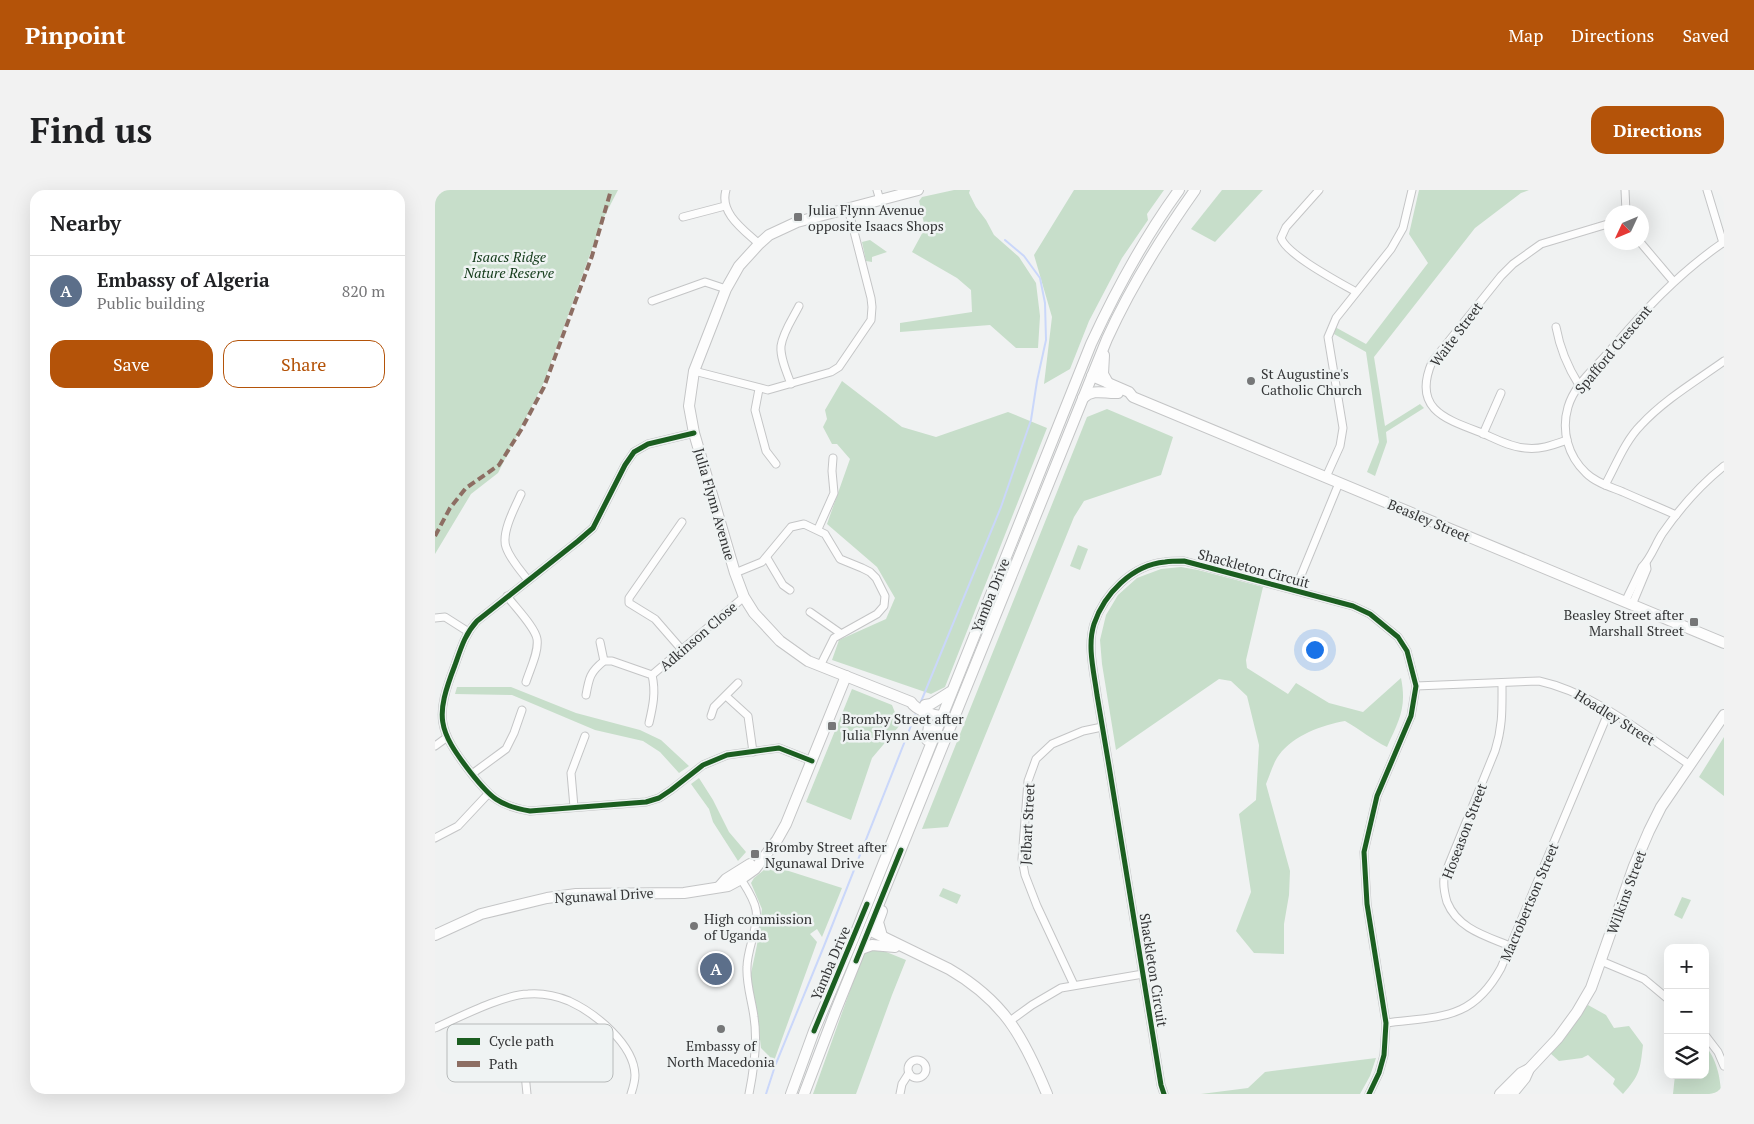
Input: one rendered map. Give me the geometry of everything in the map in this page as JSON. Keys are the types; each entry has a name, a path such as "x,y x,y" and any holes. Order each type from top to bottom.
{"main road":[{"name":"Julia Flynn Avenue","path":"918,190 879,195 847,208 797,222 769,236 759,244 739,266 726,289 694,371 689,406 694,433 735,574 744,597 755,613 780,641 801,656 820,666 915,702 943,715"},
{"name":"Yamba Drive","path":"791,1094 814,1031 857,929 1102,320 1121,281 1157,221 1179,190"},
{"path":"1108,383 1103,374 1103,360 1107,340 1126,300 1151,256 1195,190"},
{"name":"Yamba Drive","path":"805,1094 867,933 1107,340"},
{"path":"1079,374 1091,379"},
{"name":"Beasley Street","path":"1091,379 1108,383 1129,392 1133,397"},
{"name":"Beasley Street","path":"1091,379 1127,397 1133,397 1724,644"},
{"path":"1083,399 1086,395 1096,391 1118,393"},
{"name":"Ngunawal Drive","path":"435,935 481,914 547,898 576,894 684,892 728,886 757,863 777,840 786,824 846,676"},
{"path":"949,730 948,722 943,715 952,710 959,694 970,679"},
{"path":"925,758 925,745 929,734 929,726 924,707 937,701 952,690"},
{"name":"Wilkins Street","path":"1511,1094 1525,1078 1529,1069 1558,1038 1577,1012 1591,988 1634,866 1661,806 1724,715"},
{"path":"882,936 878,922 884,904 884,893"},
{"path":"857,929 895,948"},
{"path":"867,933 882,936 962,976 992,1000 1010,1021 1035,1067 1047,1094"},
{"path":"861,949 879,944 913,952"},
{"name":"Wilkins Street","path":"1500,1094 1521,1073 1529,1069"}],"street":[{"path":"727,190 724,197 725,206 732,217 759,244"},
{"path":"1319,190 1286,227 1281,238 1295,254 1356,292"},
{"path":"1326,477 1342,436 1343,428 1328,337 1336,318 1391,249 1403,228 1411,190"},
{"path":"1625,190 1626,205"},
{"path":"1707,190 1724,243"},
{"path":"683,217 725,206"},
{"path":"694,371 759,388 777,388 831,372 839,367 871,320 872,304 847,208"},
{"name":"Waite Street","path":"1567,440 1548,446 1515,447 1447,420 1431,405 1426,396 1425,385 1432,362 1501,276 1527,253 1541,244 1604,224"},
{"name":"Spafford Crescent","path":"1676,515 1593,479 1579,466 1573,456 1567,440 1565,420 1569,406 1579,386 1647,308 1673,281 1724,243"},
{"path":"1647,250 1673,281"},
{"path":"652,301 705,282 726,289"},
{"path":"791,384 781,345 799,306"},
{"path":"1556,327 1561,350 1568,368 1579,386"},
{"path":"1605,485 1632,435 1641,424 1668,401 1724,361"},
{"path":"759,388 755,410 767,451 776,464"},
{"path":"1483,434 1501,393"},
{"path":"694,433 648,444 634,452 625,465 593,528 507,596 467,631 444,695 442,712 446,738 488,794 501,803 530,811 646,802 659,798 703,765 727,755 779,748 812,761"},
{"path":"819,529 834,493 833,458"},
{"path":"1629,604 1647,569 1646,563 1660,537 1692,494 1724,466"},
{"path":"1295,590 1339,483"},
{"path":"521,494 512,511 505,541 510,555 528,580"},
{"path":"682,522 627,603 655,619 682,650"},
{"path":"735,574 762,562 791,527 804,524 819,529 825,534 840,559 870,572 876,578 885,596 884,606 877,614 840,633 830,644 820,666"},
{"path":"767,558 783,585 789,590"},
{"name":"Shackleton Circuit","path":"1164,1094 1102,727 1092,663 1091,642 1094,625 1101,608 1111,592 1125,579 1145,567 1163,562 1183,561 1353,606 1370,614 1384,624 1398,637 1407,651 1416,686 1411,716 1377,796 1364,852 1367,904 1386,1023 1384,1055 1379,1073 1369,1094"},
{"path":"507,596 534,631 537,638 537,646 526,682"},
{"name":"Adkinson Close","path":"652,675 744,597"},
{"path":"810,612 840,633"},
{"path":"435,618 445,617 467,631"},
{"path":"586,695 590,675 604,661 601,642"},
{"name":"Adkinson Close","path":"604,661 652,675"},
{"name":"Adkinson Close","path":"649,723 655,693 652,675"},
{"name":"Hoadley Street","path":"1416,686 1539,681 1558,685 1592,700 1690,765"},
{"path":"711,716 714,707 738,683"},
{"name":"Hoseason Street","path":"1502,683 1503,722 1500,736 1449,864 1444,879 1444,894 1457,919 1468,928 1510,946"},
{"path":"726,696 745,711 753,752"},
{"path":"472,774 506,749 522,710"},
{"name":"Macrobertson Street","path":"1386,1023 1445,1016 1462,1010 1491,986 1501,968 1609,711"},
{"name":"Jelbart Street","path":"1074,985 1037,906 1025,875 1022,859 1028,781 1036,759 1052,744 1083,731 1102,727"},
{"path":"574,808 571,773 585,736"},
{"path":"435,746 446,738"},
{"path":"435,838 458,826 488,794"},
{"path":"739,876 753,901 756,915 746,969 755,1019 755,1064 749,1094"},
{"path":"1601,961 1644,979 1664,996"},
{"path":"1010,1021 1051,992 1074,985 1143,974"},
{"path":"435,1028 508,997 527,994 568,1001 588,1012 601,1024"},
{"path":"613,1035 630,1054 635,1075 631,1094"},
{"path":"1709,1040 1718,1052 1724,1066"},
{"path":"900,1094 902,1084 909,1073"}],"green space":[{"name":"Isaacs Ridge Nature Reserve","path":"435,190 618,190 602,221 544,382 498,473 471,494 435,554"},
{"path":"954,190 970,190 969,193 976,207 994,235 1019,257 1036,283 1040,316 1038,348 1016,348 990,325 900,332 900,323 972,312 971,290 957,278 912,252 925,228 919,201 922,197"},
{"path":"1074,190 1164,190 1147,214 1148,220 1122,258 1089,321 1070,369 1044,384 1052,317 1034,255"},
{"path":"1222,190 1263,190 1215,242 1191,229"},
{"path":"1419,190 1529,190 1521,193 1475,228 1374,357 1385,426 1420,404 1424,408 1386,432 1387,442 1375,476 1367,472 1379,442 1366,352 1334,334 1335,327 1366,344 1428,263 1409,234"},
{"path":"870,240 887,252 872,257 872,262 866,261 862,242"},
{"path":"842,381 902,427 936,437 1008,412 1047,428 945,687 931,694 832,660 839,640 886,619 895,598 877,567 827,524 850,459 837,444 832,444 823,427 827,419 825,410"},
{"path":"1107,409 1173,437 1161,475 1084,501 1074,517 948,827 922,829 1087,417"},
{"path":"1078,545 1088,549 1080,570 1070,566"},
{"path":"1181,567 1263,587 1246,660 1247,668 1288,694 1296,683 1329,703 1363,712 1401,678 1403,698 1401,714 1387,747 1345,721 1318,728 1300,737 1285,748 1273,765 1266,784 1290,871 1289,895 1284,924 1284,954 1254,953 1236,931 1251,892 1239,814 1256,800 1259,745 1247,696 1231,681 1219,679 1116,750 1100,640 1106,615 1118,595 1137,578 1161,569"},
{"path":"457,687 511,687 576,713 640,730 661,740 689,766 679,773 660,752 643,741 595,730 512,695 455,694"},
{"path":"852,689 892,705 900,725 872,758 851,820 806,802"},
{"path":"1724,737 1724,796 1699,777"},
{"path":"699,778 713,800 729,832 746,852 738,861 713,822 709,809 691,784"},
{"path":"770,865 842,888 822,937 817,929 810,934 817,942 774,1061 761,1048 750,978 762,909 751,883 754,878"},
{"path":"943,888 961,895 957,904 939,896"},
{"path":"1682,897 1691,900 1682,919 1674,915"},
{"path":"874,947 906,960 856,1094 813,1094 863,954"},
{"path":"1588,1005 1606,1015 1614,1028 1629,1026 1643,1045 1638,1072 1633,1082 1623,1094 1613,1084 1615,1079 1588,1055 1582,1058 1559,1061 1550,1053"},
{"path":"1709,1051 1717,1069 1721,1094 1673,1094 1675,1079 1709,1079"},
{"path":"1376,1058 1370,1076 1360,1094 1201,1094 1248,1088 1265,1072"}],"waterway":[{"path":"920,704 1001,507 1031,420 1046,340 1045,303 1040,278 1024,256 1005,240"},
{"path":"766,1094 775,1066 916,713"}],"marked path":[{"path":"435,536 450,508 466,488 499,465 521,430 544,387 592,256 611,190"}],"cycle path":[{"path":"694,433 648,444 634,452 625,465 593,528 477,621 466,636 461,647 444,698 442,710 446,733 451,745 460,758 490,794 510,806 530,811 646,802 659,798 703,765 727,755 779,748 812,761"},
{"path":"1164,1094 1097,695 1091,641 1094,624 1112,592 1131,575 1141,569 1153,564 1170,561 1184,561 1353,606 1370,614 1398,637 1407,651 1416,686 1411,716 1377,796 1364,852 1367,904 1386,1023 1384,1055 1379,1073 1369,1094"},
{"path":"856,961 901,850"},
{"path":"814,1031 867,904"}],"place":[{"name":"Julia Flynn Avenue opposite Isaacs Shops","path":"798,217"},
{"name":"St Augustine's Catholic Church","path":"1251,381"},
{"name":"Beasley Street after Marshall Street","path":"1694,622"},
{"name":"Bromby Street after Julia Flynn Avenue","path":"832,726"},
{"name":"Bromby Street after Ngunawal Drive","path":"755,854"},
{"name":"High commission of Uganda","path":"694,926"},
{"name":"Embassy of Algeria","path":"716,969"},
{"name":"Embassy of North Macedonia","path":"721,1029"}]}
